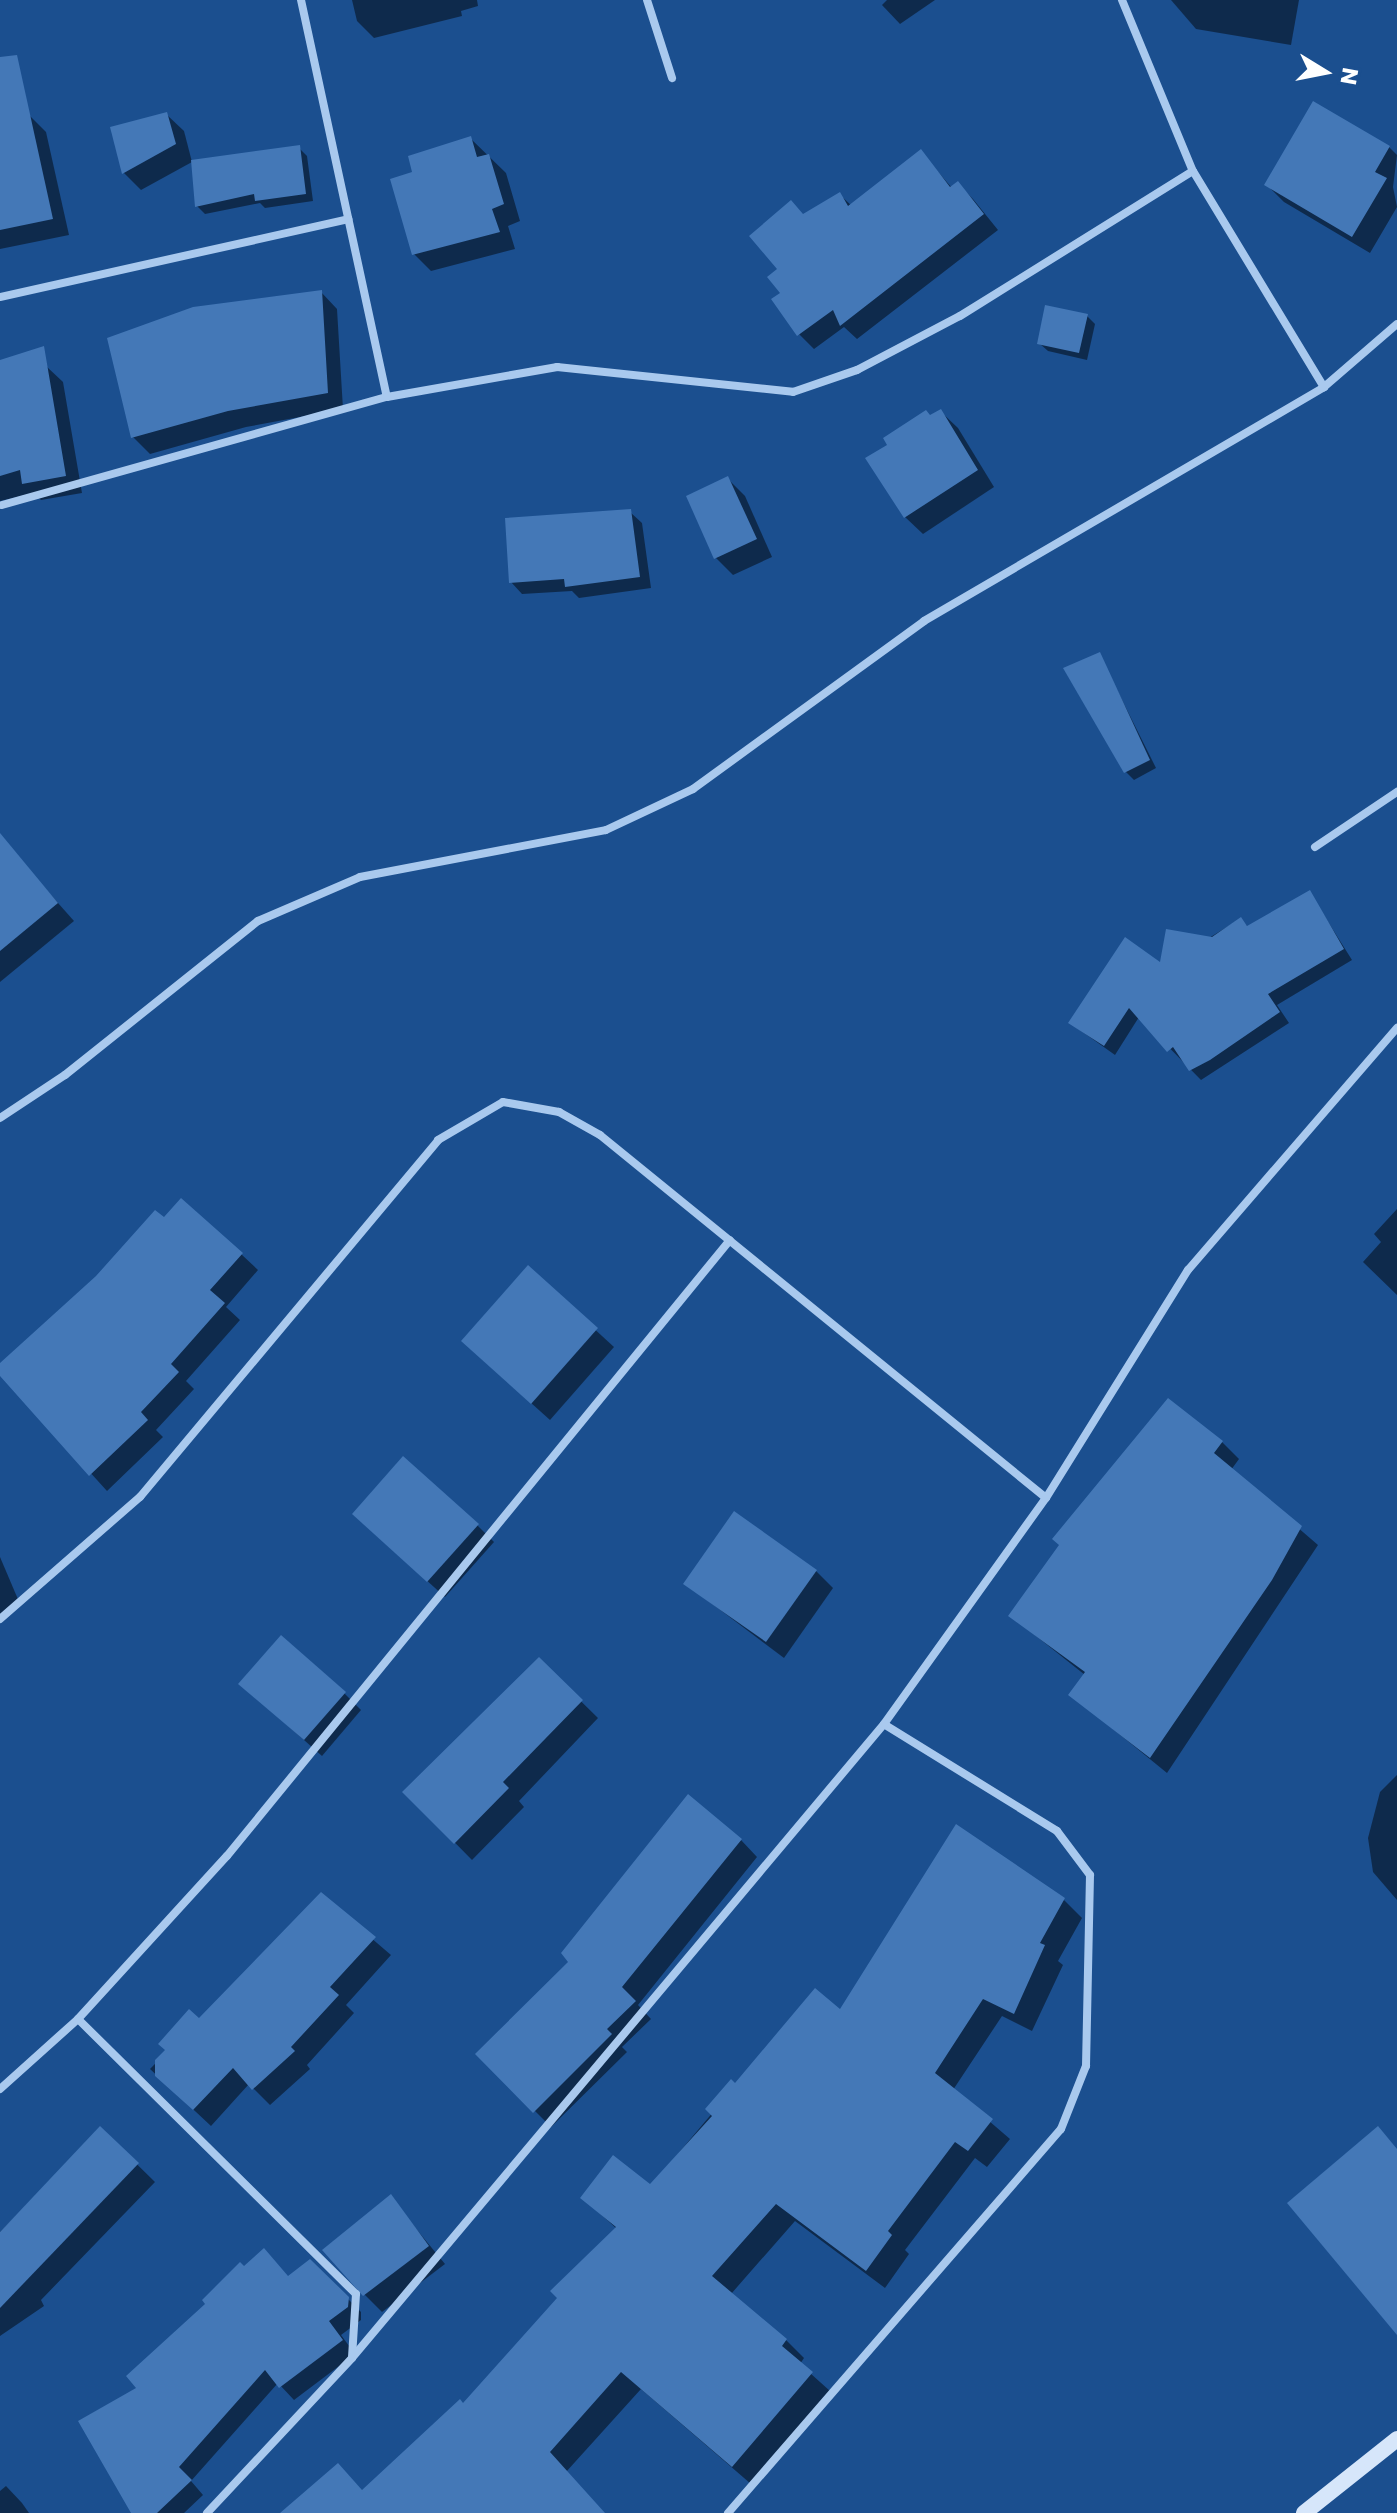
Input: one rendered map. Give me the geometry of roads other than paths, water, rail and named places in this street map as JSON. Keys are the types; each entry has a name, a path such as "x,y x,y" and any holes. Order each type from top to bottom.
{"main road":[{"path":"1304,2513 1397,2439"}],"street":[{"path":"301,0 387,397"},
{"path":"647,0 672,78"},
{"path":"1122,0 1193,171 1324,387"},
{"path":"2,505 387,397 557,367 793,392 857,370 960,316 1193,171"},
{"path":"0,297 348,219"},
{"path":"0,1118 65,1075 258,921 360,877 606,830 693,789 924,621 1324,387 1397,324"},
{"path":"1315,847 1397,792"},
{"path":"207,2513 352,2358 884,1724 1046,1498 1188,1270 1397,1028"},
{"path":"0,1619 140,1497 438,1140 503,1102 559,1112 600,1135 1046,1498"},
{"path":"0,2089 78,2019 227,1856 730,1240"},
{"path":"728,2513 1061,2129 1086,2066 1090,1875 1057,1831 884,1724"},
{"path":"78,2019 356,2294 352,2358"}]}
